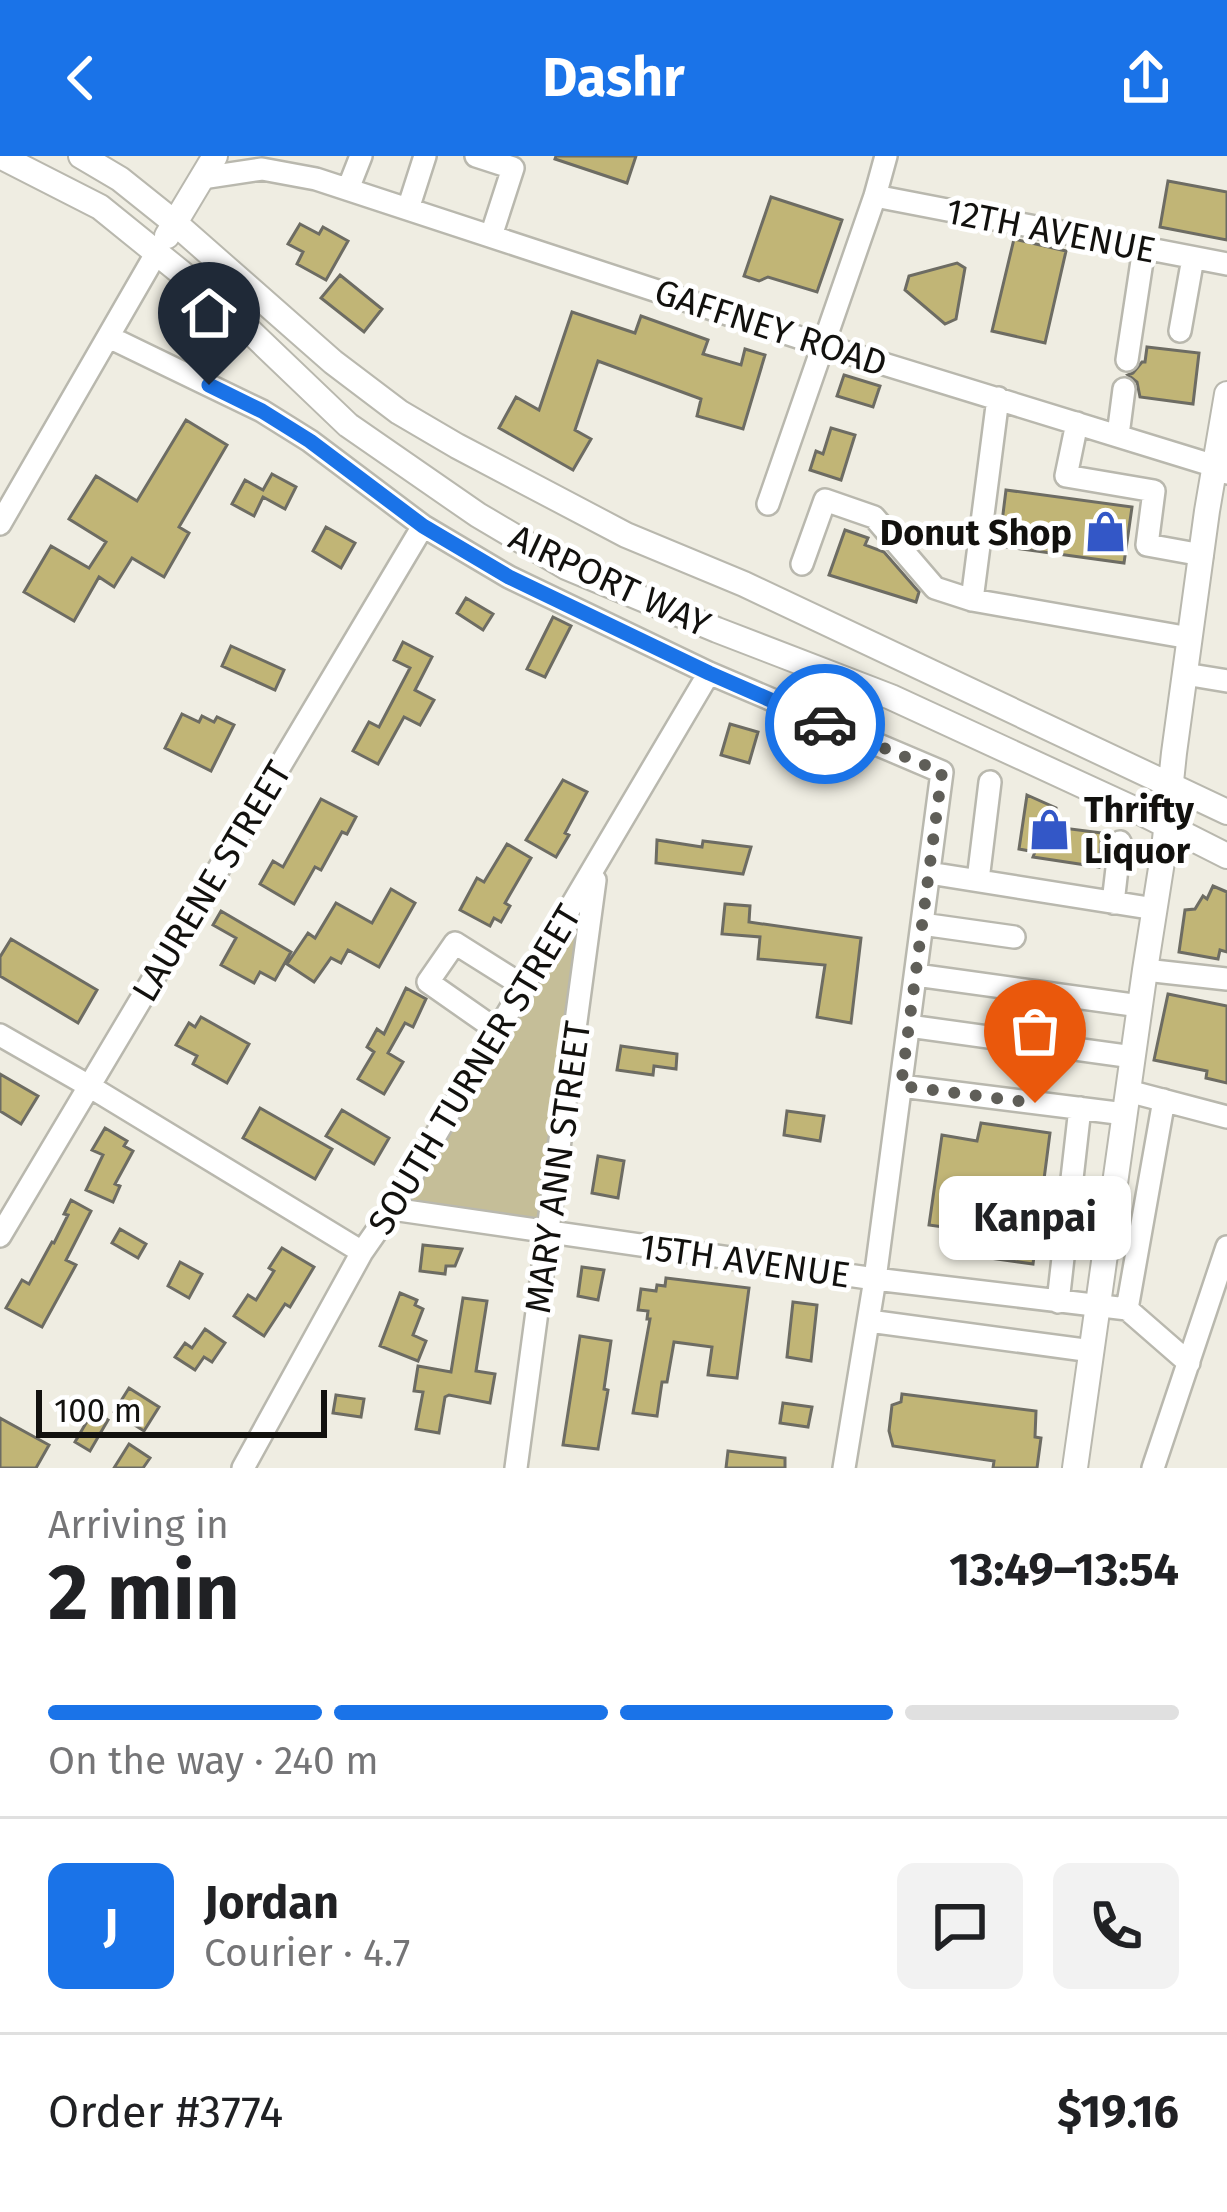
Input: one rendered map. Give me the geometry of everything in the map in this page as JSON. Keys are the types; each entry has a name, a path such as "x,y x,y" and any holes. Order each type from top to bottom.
{"main road":[{"name":"AIRPORT WAY","path":"0,156 100,207 231,313 348,425 478,515 566,567 891,697 1227,856"},
{"name":"AIRPORT WAY","path":"81,156 120,179 175,223 333,362 399,412 457,446 626,536 744,584 1227,812"},
{"path":"158,252 209,167"},
{"path":"1075,1468 1202,555 1221,469 1227,394"}],"street":[{"name":"GAFFNEY ROAD","path":"292,156 316,178"},
{"path":"348,189 361,156"},
{"path":"408,209 425,156"},
{"path":"476,156 513,168 491,236"},
{"path":"768,504 886,156"},
{"name":"GAFFNEY ROAD","path":"209,167 316,178 822,345 1221,469"},
{"name":"12TH AVENUE","path":"875,196 1227,264"},
{"path":"1127,360 1144,248"},
{"path":"0,524 158,252"},
{"path":"1180,332 1193,258"},
{"path":"109,337 262,411 423,526 509,577 709,673 942,772 875,1279 844,1468"},
{"path":"1118,435 1124,389"},
{"path":"972,600 998,398"},
{"path":"1077,423 1066,476 1154,490 1147,545 1202,555"},
{"path":"802,564 825,500 874,517 935,588 972,600 1190,638"},
{"name":"LAURENE STREET","path":"0,1236 423,526"},
{"name":"SOUTH TURNER STREET","path":"243,1468 362,1252 392,1209 709,673"},
{"path":"1185,674 1227,681"},
{"path":"978,880 990,782"},
{"path":"1113,902 1120,842"},
{"name":"MARY ANN STREET","path":"516,1468 597,866"},
{"path":"929,873 1155,909"},
{"path":"922,924 1014,938"},
{"path":"498,1031 428,982 455,943 525,987"},
{"path":"1145,970 1227,979"},
{"path":"916,975 1140,1006"},
{"path":"909,1026 1133,1057"},
{"path":"0,1035 362,1252"},
{"path":"901,1086 1079,1108 1164,1100 1227,1117"},
{"path":"1164,1100 1127,1309 1189,1363"},
{"path":"1058,1301 1079,1108"},
{"name":"15TH AVENUE","path":"392,1209 875,1279 1127,1309"},
{"path":"1153,1468 1227,1247"},
{"path":"869,1321 1092,1351"}],"shaded area":[{"path":"597,866 549,1231 392,1209"}],"building":[{"path":"556,156 636,156 627,183"},
{"path":"1168,181 1227,192 1227,240 1160,227"},
{"path":"771,197 842,220 817,292 768,277 759,281 744,276"},
{"path":"300,224 319,234 323,227 348,241 326,280 297,264 303,252 288,244"},
{"path":"1014,239 1066,251 1045,343 992,331"},
{"path":"957,263 965,268 956,319 945,324 905,290 909,276"},
{"path":"340,275 382,309 364,332 321,298"},
{"path":"572,312 635,333 641,316 708,340 703,354 741,365 745,349 765,355 743,429 697,416 701,399 598,361 575,430 591,439 573,470 499,428 516,397 539,410"},
{"path":"1147,347 1199,353 1193,404 1140,397 1137,382 1128,375 1145,362"},
{"path":"844,375 880,386 873,407 837,396"},
{"path":"186,420 227,445 179,527 189,533 164,577 132,558 114,587 99,577 74,621 24,592 51,546 89,568 106,542 69,519 96,476 137,501"},
{"path":"831,428 855,435 841,480 810,470 816,451 823,454"},
{"path":"272,474 296,487 285,509 263,497 254,516 232,504 245,480 263,490"},
{"path":"1006,490 1132,507 1124,563 999,546"},
{"path":"326,527 355,543 341,568 313,551"},
{"path":"845,530 868,538 865,545 884,552 919,592 916,602 829,575"},
{"path":"466,598 493,614 483,630 457,613"},
{"path":"553,617 571,626 545,677 527,669"},
{"path":"403,642 432,657 415,690 434,700 420,725 404,717 378,764 353,751 369,722 379,727 410,668 394,660"},
{"path":"231,646 284,670 275,690 222,666"},
{"path":"182,714 199,722 202,716 214,722 217,717 234,725 211,771 165,748"},
{"path":"730,724 758,732 749,763 721,755"},
{"path":"563,780 587,792 556,857 526,840"},
{"name":"Thrifty Liquor","path":"1027,795 1056,808 1055,827 1102,833 1099,867 1033,857 1035,852 1019,849"},
{"path":"321,799 356,817 321,870 315,867 294,904 260,884 273,861 283,867"},
{"path":"657,840 702,847 703,841 751,847 743,874 656,863"},
{"path":"507,844 531,858 505,903 510,906 501,922 494,918 490,926 460,910 477,878 484,882"},
{"path":"1213,886 1227,892 1227,952 1220,950 1218,959 1179,952 1185,910 1195,909 1203,896 1207,899"},
{"path":"391,889 415,903 379,967 348,950 341,963 331,958 314,982 287,964 308,933 315,938 336,903 372,923"},
{"path":"725,904 750,906 749,922 861,938 851,1023 817,1017 825,965 758,959 760,937 722,934"},
{"path":"221,911 291,952 275,980 260,972 254,983 221,965 236,938 213,925"},
{"path":"11,939 97,990 78,1023 0,976 0,957"},
{"path":"406,988 426,999 413,1027 405,1023 388,1053 403,1062 384,1094 358,1079 374,1052 367,1047 377,1029 384,1034"},
{"path":"1168,994 1227,1006 1227,1083 1206,1078 1207,1071 1154,1060"},
{"path":"201,1017 249,1044 227,1083 193,1064 197,1056 176,1045 189,1023 195,1027"},
{"path":"621,1046 677,1054 676,1069 654,1066 653,1075 617,1070"},
{"path":"0,1074 38,1096 21,1124 0,1111"},
{"path":"260,1108 332,1149 315,1179 243,1138"},
{"path":"342,1110 389,1138 374,1164 326,1136"},
{"path":"787,1111 824,1116 820,1141 784,1135"},
{"path":"981,1123 1050,1133 1033,1264 961,1254 965,1230 929,1225 942,1135 977,1141"},
{"path":"105,1128 127,1141 124,1146 133,1151 115,1184 120,1186 113,1202 86,1190 103,1155 92,1150"},
{"path":"598,1156 624,1161 618,1198 592,1193"},
{"path":"71,1200 91,1211 66,1260 76,1265 42,1327 6,1308 22,1280 29,1284 54,1243"},
{"path":"120,1229 146,1244 138,1258 112,1243"},
{"path":"423,1245 462,1249 455,1266 446,1266 445,1274 420,1271"},
{"path":"282,1248 314,1267 290,1307 285,1304 264,1336 234,1316 248,1295 256,1300"},
{"path":"180,1262 202,1274 189,1298 168,1286"},
{"path":"582,1267 604,1270 598,1300 578,1296"},
{"path":"666,1278 749,1288 737,1378 708,1375 712,1347 674,1342 657,1416 633,1413 650,1319 648,1311 638,1310 641,1289 656,1291 657,1285 665,1286"},
{"path":"400,1293 417,1300 415,1305 423,1309 413,1335 426,1341 418,1361 380,1346"},
{"path":"463,1298 487,1301 476,1371 495,1374 490,1403 449,1395 439,1433 416,1429 423,1392 414,1391 418,1366 451,1372"},
{"path":"793,1302 817,1305 811,1361 787,1357"},
{"path":"205,1329 225,1343 212,1362 204,1357 195,1370 175,1357 185,1343 192,1348"},
{"path":"580,1336 611,1341 598,1449 563,1445"},
{"path":"129,1388 159,1407 144,1431 114,1412"},
{"path":"902,1394 1036,1411 1035,1437 1041,1438 1037,1468 993,1468 994,1461 893,1446 889,1431 892,1405 901,1402"},
{"path":"336,1395 364,1399 361,1417 333,1413"},
{"path":"783,1403 812,1407 808,1427 780,1423"},
{"path":"93,1411 108,1420 90,1451 75,1442"},
{"path":"0,1418 49,1445 36,1468 0,1468"},
{"path":"129,1444 150,1458 143,1468 114,1468"},
{"path":"728,1451 785,1458 785,1468 726,1468"}],"way so far":[{"path":"825,724 942,772 901,1086 1035,1103"}],"place":[{"name":"Donut Shop","path":"1106,532"},
{"name":"Thrifty Liquor","path":"1050,830"},
{"name":"Kanpai","path":"1035,1103"}],"route":[{"path":"209,385 310,441 423,526 509,577 825,724"}]}
